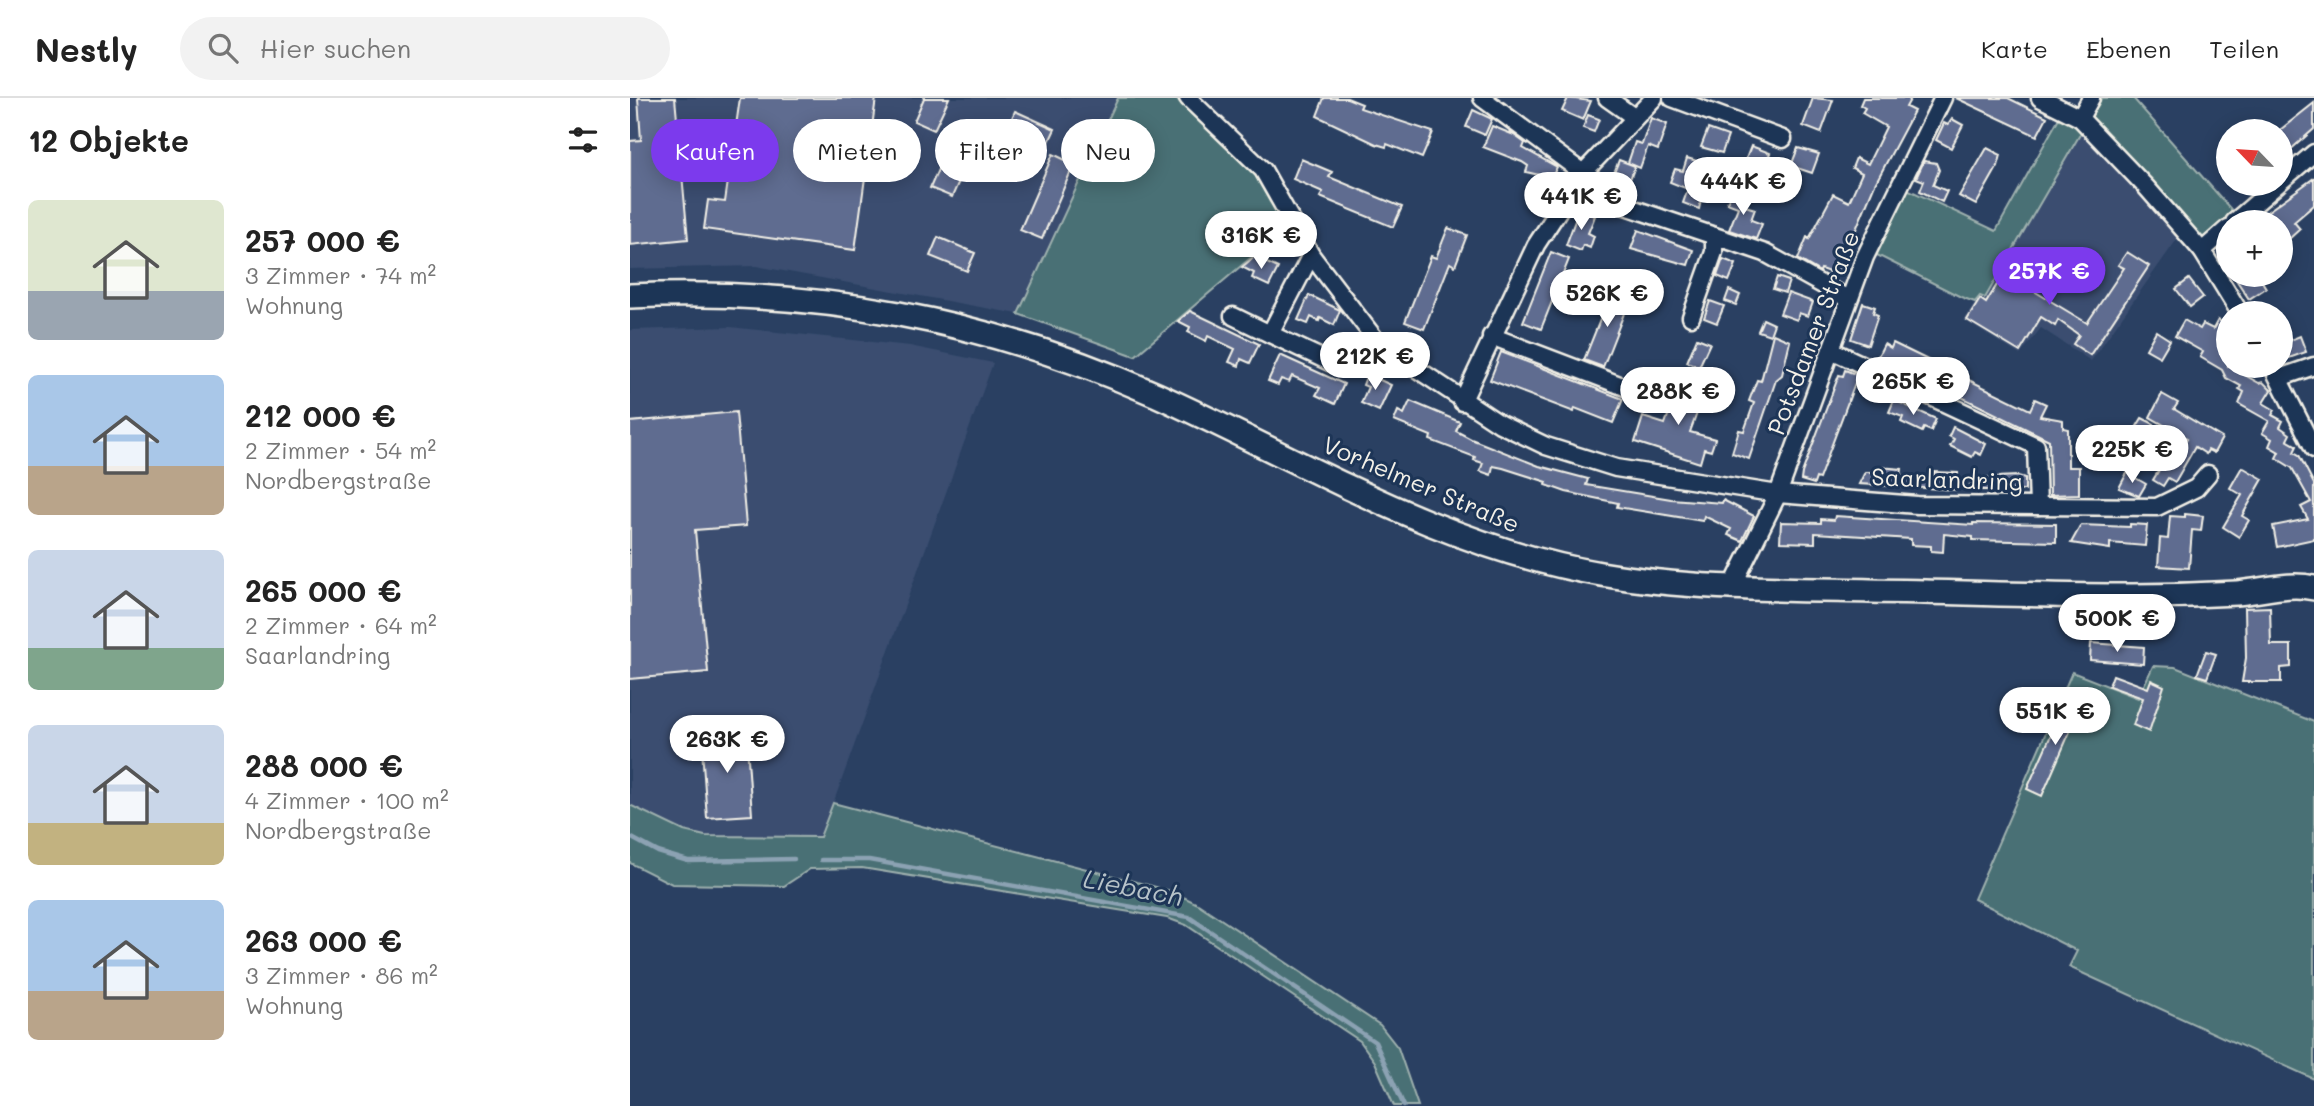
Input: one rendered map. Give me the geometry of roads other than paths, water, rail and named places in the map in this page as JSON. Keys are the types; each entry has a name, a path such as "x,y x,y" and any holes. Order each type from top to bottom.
{"main road":[{"name":"Vorhelmer Straße","path":"630,296 768,295 892,311 958,325 1050,351 1154,394 1413,516 1534,561 1657,581 1732,587 2130,596 2241,593 2310,582"}],"street":[{"name":"Saarlandring","path":"1188,98 1263,170 1311,255 1379,344 1462,402 1546,446 1616,468 1778,494 1917,505 2038,506 2036,446 1831,350"},
{"path":"1482,98 1583,173"},
{"path":"1607,98 1634,117"},
{"path":"1462,402 1536,245 1572,188 1654,98"},
{"path":"1672,98 1783,139"},
{"name":"Potsdamer Straße","path":"1732,587 1778,494 1864,257 1943,98"},
{"path":"2040,98 2080,118 2202,251 2233,301"},
{"path":"2080,118 2091,98"},
{"path":"2293,171 2314,152"},
{"path":"1572,188 1765,253 1848,299"},
{"path":"2248,210 2264,196"},
{"path":"1691,317 1714,252 1714,236"},
{"path":"2202,251 2216,239"},
{"path":"1270,334 1311,255"},
{"path":"1233,316 1336,365"},
{"path":"1491,336 1625,387"},
{"path":"2293,369 2314,366"},
{"path":"2279,378 2314,449"},
{"path":"2038,506 2157,507 2196,488 2208,474"}],"waterway":[{"name":"Liebach","path":"630,837 658,852 688,861 794,859"},
{"name":"Liebach","path":"821,860 869,860 1189,917 1375,1042 1404,1106"}]}
